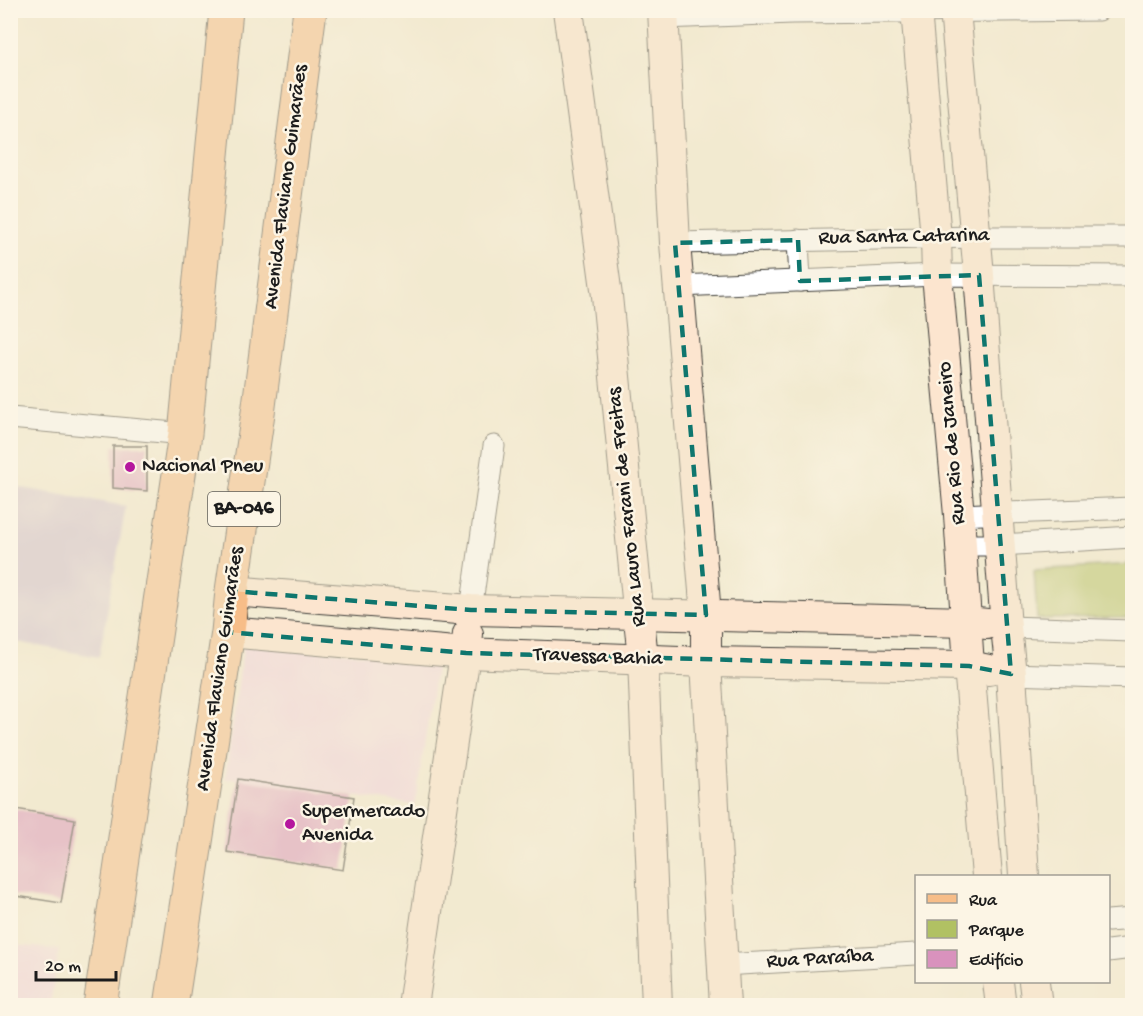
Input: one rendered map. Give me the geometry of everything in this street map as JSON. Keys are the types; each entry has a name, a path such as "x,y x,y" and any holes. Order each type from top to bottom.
{"main road":[{"path":"104,1002 185,434 226,10"},
{"name":"Avenida Flaviano Guimarães","path":"170,1005 228,632 310,10"}],"street":[{"name":"Rua Lauro Farani de Freitas","path":"568,10 608,296 639,613 643,659 657,1005"},
{"path":"725,1005 706,662 706,615 675,243 663,14 1099,10"},
{"name":"Rua Rio de Janeiro","path":"916,11 987,875"},
{"name":"Rua Rio de Janeiro","path":"955,11 1011,674 1024,875"},
{"name":"Rua Santa Catarina","path":"675,243 975,237 1132,237"},
{"path":"798,240 800,281"},
{"name":"Rua Santa Catarina","path":"679,286 937,275 1132,276"},
{"path":"10,418 185,434"},
{"path":"413,1005 466,653 494,446"},
{"path":"959,515 1132,508"},
{"path":"961,545 1000,545 1132,537"},
{"path":"232,591 471,610 967,622 1006,627 1132,631"},
{"name":"Travessa Bahia","path":"228,632 466,653 706,662 969,666 1011,674"},
{"path":"1011,674 1132,678"},
{"path":"1110,921 1132,919"},
{"path":"1110,951 1132,948"},
{"name":"Rua Paraíba","path":"723,965 915,954"},
{"path":"998,983 1001,1005"},
{"path":"1034,983 1036,1005"}],"highlighted area":[{"path":"798,240 800,281 979,275 1011,674 969,666 466,653 228,632 232,591 471,610 706,615 675,243"}],"shaded area":[{"path":"11,486 126,506 99,657 11,641"},
{"path":"244,642 437,662 415,805 225,779"},
{"path":"11,944 59,950 50,1005 11,1005"}],"green space":[{"path":"1132,564 1132,618 1037,619 1034,570"}],"building":[{"name":"Nacional Pneu","path":"113,446 147,446 147,491 113,488"},
{"name":"Supermercado Avenida","path":"238,779 354,797 343,870 227,852"},
{"path":"10,808 75,819 61,903 10,895"}],"place":[{"name":"Nacional Pneu","path":"130,467"},
{"name":"Supermercado Avenida","path":"290,824"}]}
